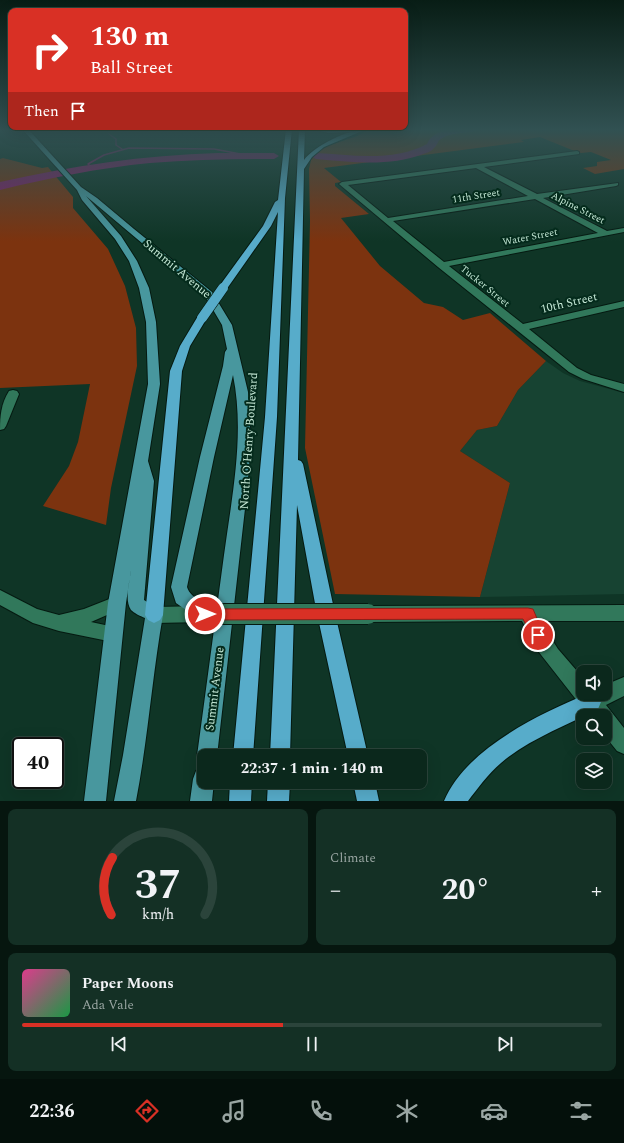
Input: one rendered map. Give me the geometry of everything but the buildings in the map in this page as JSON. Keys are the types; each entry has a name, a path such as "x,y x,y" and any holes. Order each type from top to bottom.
{"highway":[{"name":"North O'Henry Boulevard","path":"244,749 271,417 282,198 285,166"},
{"path":"280,749 292,442 300,166"},
{"path":"300,170 303,166"},
{"path":"154,615 176,372 185,346 202,318 267,226 282,198"},
{"path":"292,442 324,609 356,749"},
{"path":"455,801 472,776 494,756 513,742 590,701"},
{"path":"240,801 241,789"},
{"path":"278,801 279,789"},
{"path":"365,789 368,801"}],"main road":[{"name":"Summit Avenue","path":"59,166 79,188 95,199 131,231 209,294 227,325 231,339 242,392 244,444 240,491 208,749"},
{"name":"Summit Avenue","path":"79,188 84,199 122,244 133,261 144,288 151,322 154,384 117,603 95,801"},
{"path":"205,614 182,598 179,587 207,457 229,366 231,339"},
{"path":"125,801 133,766 147,648 154,615 138,605 136,600 147,481 141,460"},
{"path":"201,801 203,789"}],"street":[{"name":"Tucker Street","path":"474,166 342,184 573,370 587,377 624,388"},
{"name":"Alpine Street","path":"478,166 607,234"},
{"name":"11th Street","path":"387,220 616,184"},
{"name":"Water Street","path":"441,265 624,230"},
{"name":"10th Street","path":"520,328 624,304"},
{"path":"0,426 13,394"},
{"path":"0,597 33,615 60,623 113,634"},
{"path":"60,623 85,616 117,603"},
{"path":"154,615 624,613"},
{"path":"528,614 533,628 542,642 576,684"},
{"path":"612,691 624,686"},
{"path":"612,729 624,744"}],"shaded area":[{"path":"0,166 48,167 73,197 73,208 108,249 125,286 136,328 137,366 111,488 106,525 43,506 69,466 78,442 90,384 0,388"},
{"path":"310,166 336,166 324,168 341,182 335,183 335,186 369,214 341,218 380,266 424,303 443,307 463,320 490,313 546,361 518,390 497,426 477,430 460,451 510,483 480,597 335,594 305,448 310,221"},
{"path":"624,166 624,169 595,174 583,168"},
{"path":"546,361 563,373 580,381 624,393 624,594 480,597 510,483 460,451 477,430 497,426 518,390"}],"waterway":[{"path":"0,186 96,166"}],"route":[{"path":"205,614 528,614 533,628 538,635"}]}
